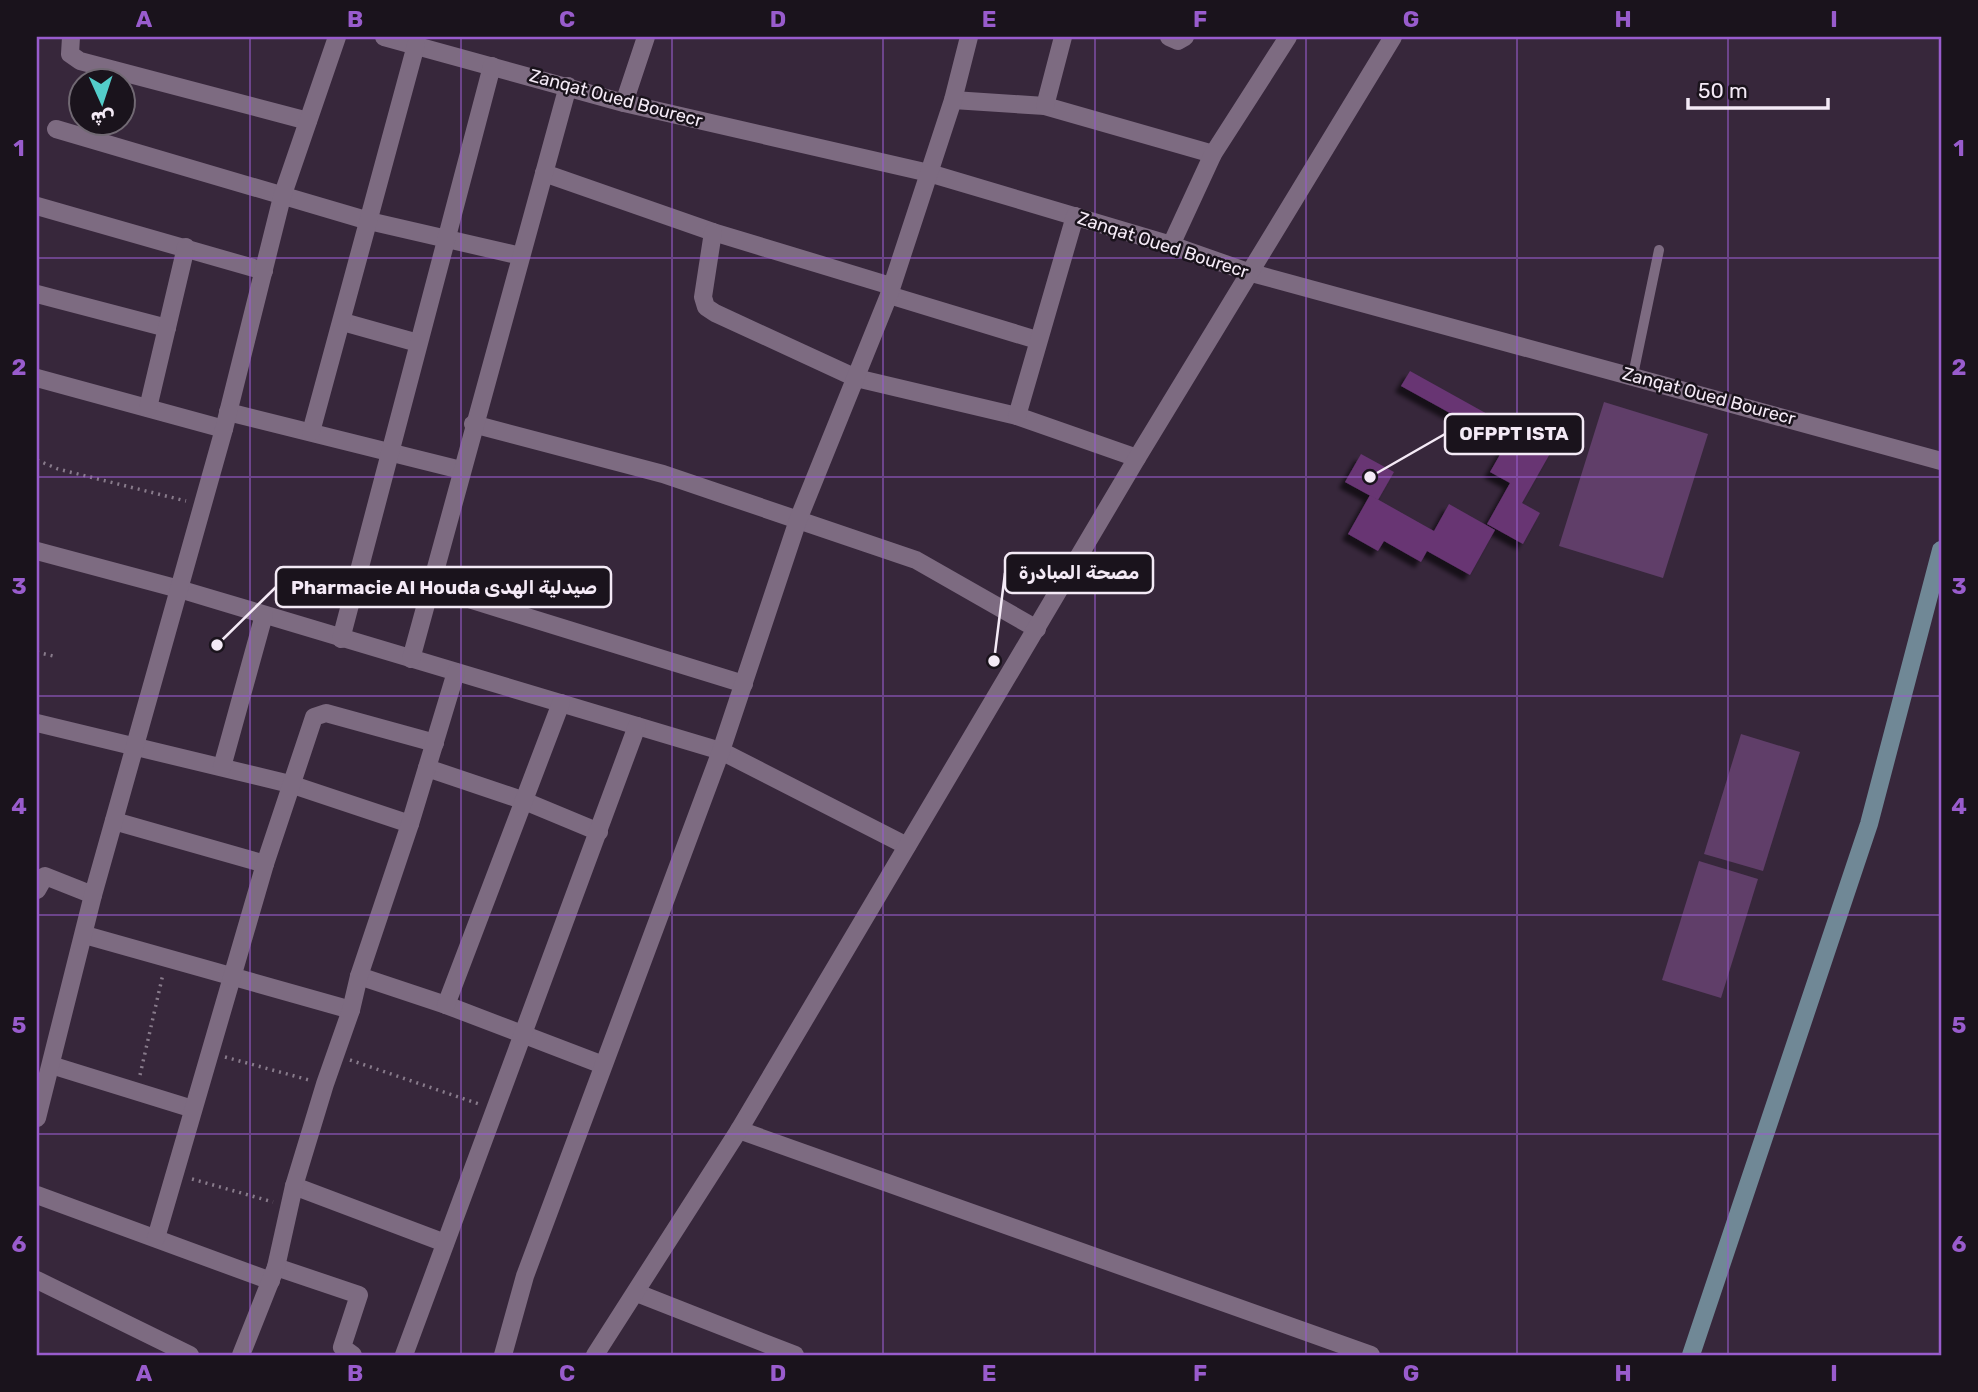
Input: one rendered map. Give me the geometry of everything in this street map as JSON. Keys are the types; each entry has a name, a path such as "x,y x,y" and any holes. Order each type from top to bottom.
{"main road":[{"path":"1690,1355 1869,824 1941,550"}],"street":[{"path":"71,37 70,54 80,61 309,121"},
{"path":"37,1118 93,895 227,421 282,197 337,37"},
{"name":"Zanqat Oued Bourecr","path":"384,37 624,103 929,173 1171,245 1248,272 1941,460"},
{"path":"624,103 646,37"},
{"path":"503,1355 525,1276 721,751 798,520 890,290 953,100 969,37"},
{"path":"1045,106 1063,37"},
{"path":"1169,37 1178,41 1185,37"},
{"path":"1171,245 1213,154 1288,37"},
{"path":"595,1355 739,1130 1389,38"},
{"path":"311,432 416,46"},
{"path":"341,639 492,66"},
{"path":"411,659 473,424 568,86"},
{"path":"953,100 1045,106 1213,154"},
{"path":"56,129 369,221 521,256"},
{"path":"544,173 1038,340"},
{"path":"37,206 264,271"},
{"path":"1017,416 1074,216"},
{"path":"713,232 703,297 706,307 856,378 1017,416 1137,458"},
{"path":"148,408 186,247"},
{"path":"37,294 167,328"},
{"path":"343,322 418,343"},
{"path":"37,378 148,408 311,432 388,454 461,470"},
{"path":"473,424 663,474 916,560 1037,629"},
{"path":"37,551 179,589 721,751 907,846"},
{"path":"430,587 744,684"},
{"path":"222,767 264,615"},
{"path":"241,1355 273,1274 292,1207 294,1186 325,1084 351,1010 359,976 410,824 456,672"},
{"path":"446,1005 561,703"},
{"path":"156,1238 265,864 314,717 321,712 435,743"},
{"path":"37,723 290,784 410,824"},
{"path":"404,1355 637,726"},
{"path":"427,768 522,800 599,832"},
{"path":"114,821 265,864"},
{"path":"37,890 45,876 93,895"},
{"path":"85,935 351,1010"},
{"path":"359,976 446,1005 603,1065"},
{"path":"51,1065 192,1109"},
{"path":"739,1130 1371,1355"},
{"path":"294,1186 445,1243"},
{"path":"37,1195 156,1238 273,1274 359,1295 342,1347 352,1355"},
{"path":"37,1280 190,1355"},
{"path":"637,1293 795,1355"}],"lane":[{"path":"1633,375 1659,250"}],"path":[{"path":"37,460 58,469 202,505"},
{"path":"37,652 57,657"},
{"path":"137,1090 167,958"},
{"path":"212,1053 325,1084"},
{"path":"336,1056 494,1109"},
{"path":"175,1174 292,1207"}],"shaded area":[{"path":"1604,402 1708,434 1663,578 1559,546"},
{"path":"1741,734 1800,752 1763,871 1704,854"},
{"path":"1699,861 1758,879 1721,998 1662,980"}],"building":[{"path":"1410,371 1552,450 1522,503 1540,513 1523,544 1487,524 1510,483 1490,472 1506,444 1401,386"},
{"path":"1361,454 1394,472 1378,500 1345,482"},
{"path":"1370,495 1434,531 1449,504 1495,530 1470,575 1427,551 1421,562 1384,541 1378,551 1348,534"}],"place":[{"name":"OFPPT ISTA","path":"1370,477"},
{"name":"Pharmacie Al Houda صيدلية الهدى","path":"217,645"},
{"name":"مصحة المبادرة","path":"994,661"}]}
